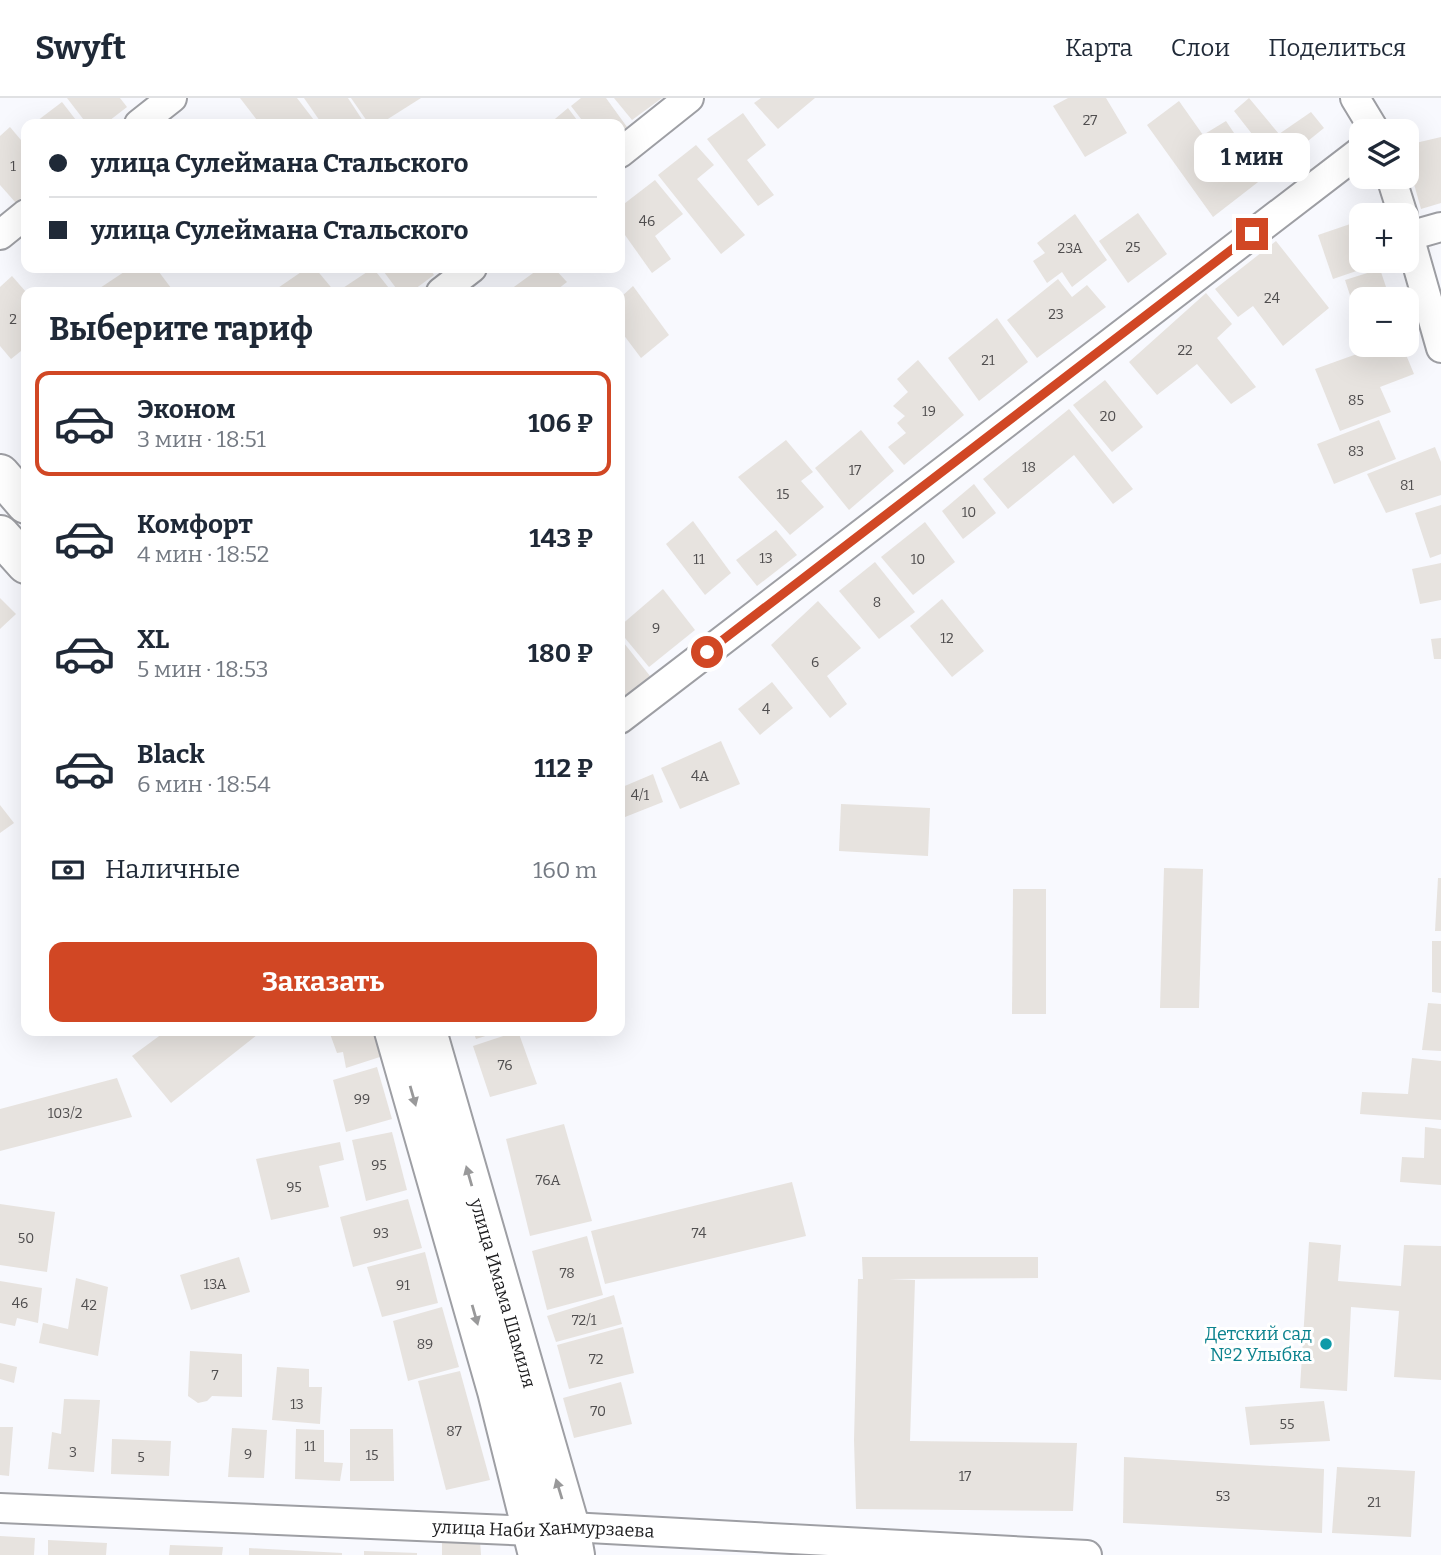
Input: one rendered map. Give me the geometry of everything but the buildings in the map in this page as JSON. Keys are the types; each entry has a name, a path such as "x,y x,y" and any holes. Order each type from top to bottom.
{"main road":[{"path":"0,474 21,498"},
{"path":"0,536 21,559"},
{"name":"улица Имама Шамиля","path":"395,1036 497,1391 536,1543"},
{"name":"улица Имама Шамиля","path":"428,1036 573,1541"}],"street":[{"path":"145,119 172,98"},
{"path":"625,149 689,98"},
{"path":"1355,98 1368,119"},
{"path":"625,715 1349,160"},
{"path":"0,235 21,218"},
{"path":"1419,227 1441,227"},
{"path":"1419,272 1441,348"},
{"path":"447,287 466,273"},
{"name":"улица Наби Ханмурзаева","path":"0,1508 536,1543 573,1541 1087,1555"}],"place":[{"name":"Детский сад №2 Улыбка","path":"1326,1344"}],"route":[{"path":"707,652 1252,234"}]}
